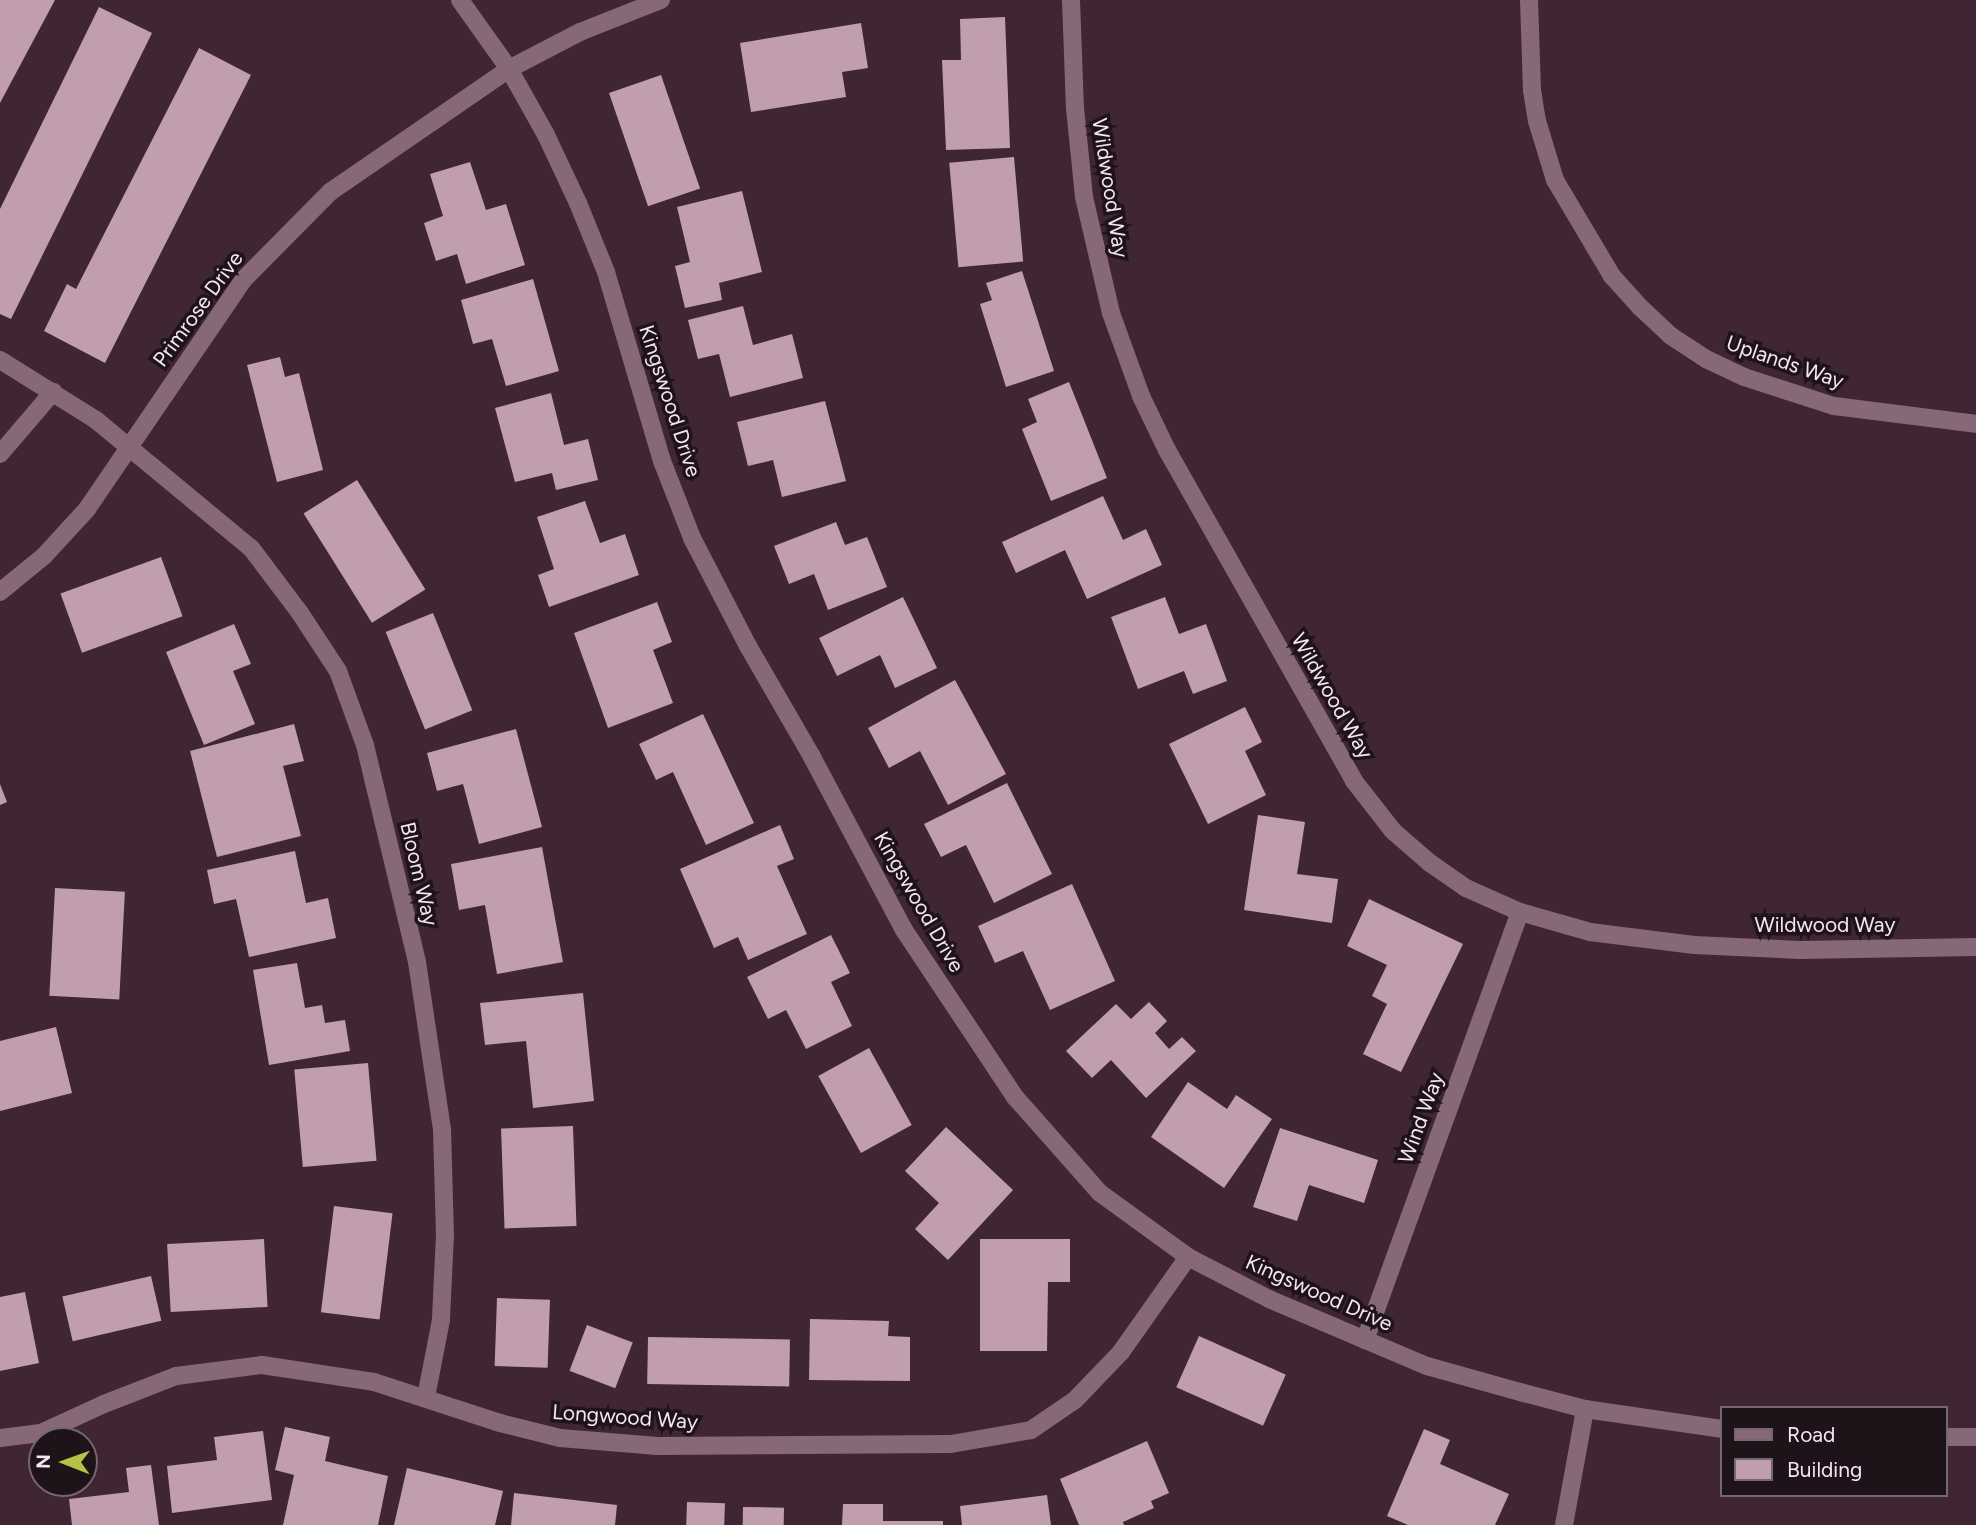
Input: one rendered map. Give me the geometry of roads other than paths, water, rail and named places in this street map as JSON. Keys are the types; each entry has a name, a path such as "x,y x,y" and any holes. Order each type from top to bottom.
{"street":[{"name":"Kingswood Drive","path":"460,0 509,69 546,135 578,203 606,272 662,461 692,537 747,646 812,758 904,930 1015,1097 1100,1193 1188,1257 1269,1299 1427,1366 1585,1409 1720,1429"},
{"name":"Primrose Drive","path":"0,592 44,556 88,509 243,280 286,233 330,192 509,69 580,32 661,0"},
{"name":"Wildwood Way","path":"1071,0 1075,108 1084,197 1111,313 1141,396 1167,450 1354,781 1393,831 1430,863 1465,887 1520,912 1590,932 1694,946 1800,950 1976,947"},
{"name":"Uplands Way","path":"1529,0 1532,90 1537,121 1555,180 1606,266 1640,307 1671,336 1706,359 1744,377 1834,406 1976,424"},
{"name":"Bloom Way","path":"0,359 96,419 251,548 300,613 338,671 365,745 417,962 442,1129 445,1234 442,1307 426,1396"},
{"path":"0,454 53,392"},
{"name":"Wind Way","path":"1365,1340 1520,912"},
{"name":"Longwood Way","path":"0,1438 41,1433 176,1376 261,1364 374,1382 426,1396 500,1423 560,1438 658,1446 951,1444 1031,1430 1075,1400 1121,1352 1188,1257"},
{"path":"1563,1525 1585,1409"},
{"path":"1948,1437 1976,1437"}]}
